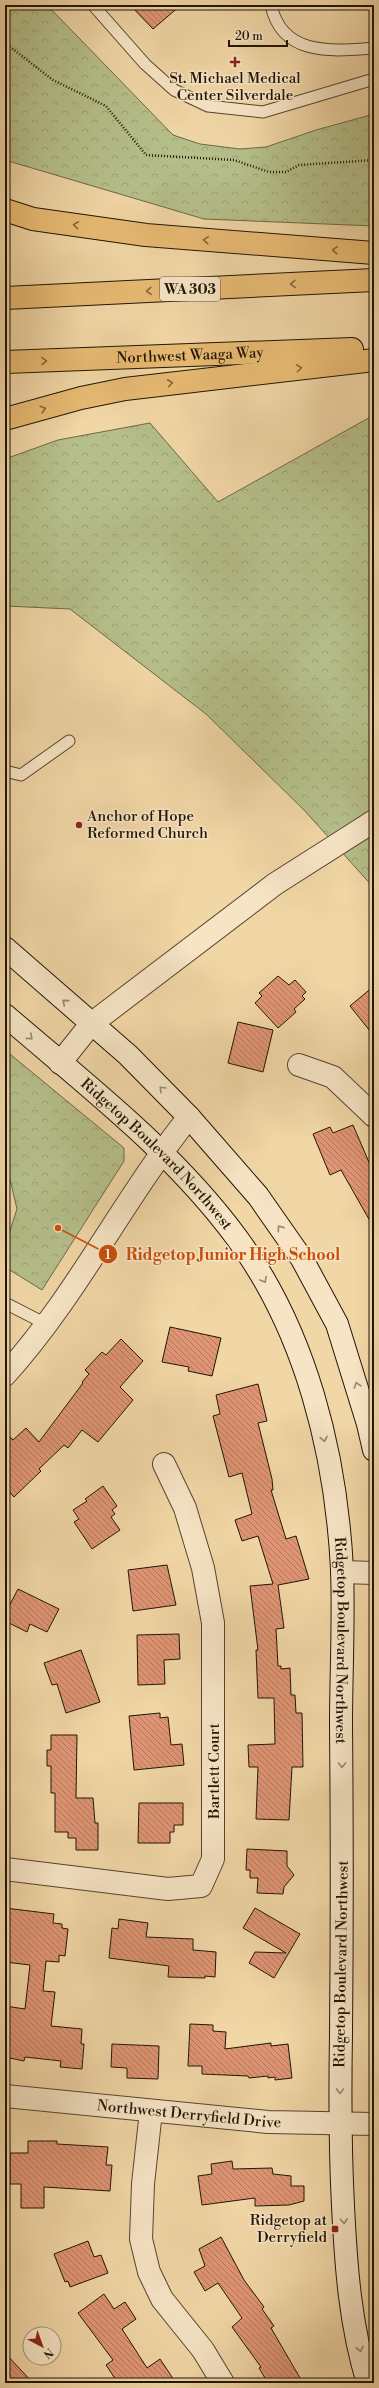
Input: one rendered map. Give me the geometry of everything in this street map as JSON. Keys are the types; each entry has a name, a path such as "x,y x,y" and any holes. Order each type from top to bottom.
{"highway":[{"path":"5,210 33,219 146,235 374,253"},
{"name":"WA 303","path":"5,298 374,280"},
{"name":"Northwest Waaga Way","path":"5,362 374,348"},
{"path":"5,419 81,398 125,389 374,360"}],"street":[{"path":"60,1063 91,1024 275,884 374,821"},
{"path":"5,948 128,1055 189,1117 258,1196 302,1260 320,1290 337,1324 368,1424 374,1450"},
{"name":"Ridgetop Boulevard Northwest","path":"5,1015 162,1150 196,1187 238,1240 275,1301 299,1353 322,1427 337,1508 342,1572 342,1918 339,2123 346,2265 352,2314 368,2383"},
{"path":"299,1065 333,1077 374,1116"},
{"path":"5,1375 24,1354 46,1324 162,1150 189,1117"},
{"name":"Bartlett Court","path":"5,1867 168,1889 201,1886 213,1859 213,1623 203,1568 185,1508 164,1464"},
{"path":"342,1572 374,1573"},
{"name":"Northwest Derryfield Drive","path":"5,2096 268,2122 374,2124"},
{"path":"151,2111 143,2184 141,2239 149,2272 162,2299 203,2350 223,2383"}],"lane":[{"path":"93,5 145,64 174,90 208,106 263,112 374,78"},
{"path":"271,5 281,29 294,41 311,48 332,51 374,48"},
{"path":"5,771 21,775 70,741"},
{"path":"5,1303 46,1324"}],"path":[{"path":"5,42 53,80 106,106 146,155 234,160 269,172 286,172 300,165 374,160"}],"green space":[{"path":"5,5 47,5 173,135 200,144 240,149 266,147 316,130 374,114 374,226 204,219 5,160"},
{"path":"374,415 374,888 304,810 206,714 70,609 5,606 5,459 58,440 150,423 218,502"},
{"path":"5,1050 124,1148 124,1161 42,1290 5,1267 5,1246 17,1209 5,1158"}],"building":[{"path":"130,5 181,5 153,29"},
{"path":"278,976 289,985 295,980 306,992 302,996 305,999 294,1009 296,1012 278,1028 255,1003 262,996 259,993"},
{"path":"374,986 374,1036 350,1006"},
{"path":"238,1022 273,1030 263,1072 228,1063"},
{"path":"353,1125 374,1174 374,1228 341,1170 330,1175 313,1134 330,1127 333,1133"},
{"path":"170,1327 221,1338 212,1376 188,1371 189,1367 162,1362"},
{"path":"121,1339 143,1361 120,1387 133,1400 98,1442 82,1430 68,1448 64,1445 39,1469 41,1471 14,1497 5,1487 5,1431 13,1440 26,1428 39,1442 89,1374 85,1370 102,1352 106,1355"},
{"path":"258,1384 267,1421 258,1423 272,1479 273,1490 271,1490 286,1539 296,1536 309,1579 278,1585 284,1628 276,1629 278,1666 281,1666 281,1669 290,1668 291,1695 295,1695 296,1713 302,1713 303,1767 292,1767 289,1820 256,1819 258,1767 249,1767 248,1745 275,1744 274,1698 258,1698 256,1650 258,1650 250,1586 273,1584 258,1536 242,1541 235,1520 252,1514 242,1473 229,1477 213,1416 220,1414 216,1395"},
{"path":"103,1486 117,1506 112,1510 115,1514 111,1517 120,1530 92,1549 74,1522 79,1519 73,1510 87,1501 85,1499"},
{"path":"167,1565 176,1605 133,1611 128,1570"},
{"path":"18,1589 59,1609 47,1632 30,1624 27,1632 5,1621 5,1614"},
{"path":"179,1634 180,1659 164,1660 165,1684 138,1685 137,1635"},
{"path":"81,1650 100,1702 66,1713 57,1684 52,1685 44,1663"},
{"path":"160,1713 160,1718 168,1717 171,1745 182,1744 184,1765 134,1770 129,1716"},
{"path":"51,1735 77,1735 76,1798 93,1798 95,1823 98,1823 98,1850 76,1850 76,1838 68,1838 68,1832 55,1832 55,1793 51,1793 51,1766 47,1766 47,1750 51,1750"},
{"path":"139,1803 183,1803 183,1825 174,1825 174,1832 170,1832 170,1843 138,1843"},
{"path":"247,1849 287,1851 287,1866 294,1875 284,1887 283,1894 257,1893 258,1878 250,1878 250,1870 246,1870"},
{"path":"5,1908 54,1914 53,1923 62,1924 62,1928 68,1929 65,1956 59,1955 59,1962 46,1961 43,1991 55,1992 51,2026 82,2029 81,2044 84,2044 82,2069 60,2067 61,2061 25,2057 24,2061 5,2057 5,2006 25,2009 30,1965 5,1962"},
{"path":"255,1908 300,1934 274,1978 249,1963 255,1952 286,1953 243,1928"},
{"path":"119,1919 148,1923 146,1937 193,1939 193,1950 216,1952 215,1977 168,1977 169,1966 109,1958 112,1928 118,1929"},
{"path":"190,2024 213,2025 213,2031 226,2032 225,2049 271,2043 271,2046 288,2044 292,2078 275,2080 275,2077 268,2078 268,2076 249,2078 248,2076 202,2074 202,2066 188,2066"},
{"path":"112,2044 159,2046 158,2079 127,2078 127,2068 111,2067"},
{"path":"28,2141 57,2141 57,2144 108,2147 106,2165 112,2165 110,2191 44,2187 44,2208 21,2208 21,2184 10,2184 10,2153 28,2153"},
{"path":"232,2161 233,2169 272,2168 273,2174 291,2176 291,2186 304,2186 304,2201 289,2205 255,2206 255,2198 202,2205 198,2176 212,2174 211,2164"},
{"path":"221,2237 244,2280 264,2307 262,2309 274,2326 271,2328 303,2383 268,2383 259,2368 261,2367 232,2327 242,2318 218,2283 205,2291 194,2272 205,2266 199,2249"},
{"path":"88,2241 94,2257 101,2255 108,2273 70,2287 68,2281 65,2282 54,2254"},
{"path":"104,2294 114,2309 125,2302 136,2319 122,2329 147,2368 160,2359 176,2383 118,2383 106,2365 113,2360 78,2313"},
{"path":"5,2353 33,2383 5,2383"}],"place":[{"name":"St. Michael Medical Center Silverdale","path":"235,62"},
{"name":"Anchor of Hope Reformed Church","path":"79,825"},
{"name":"Ridgetop Junior High School","path":"58,1228"},
{"name":"Ridgetop at Derryfield","path":"335,2229"}]}
